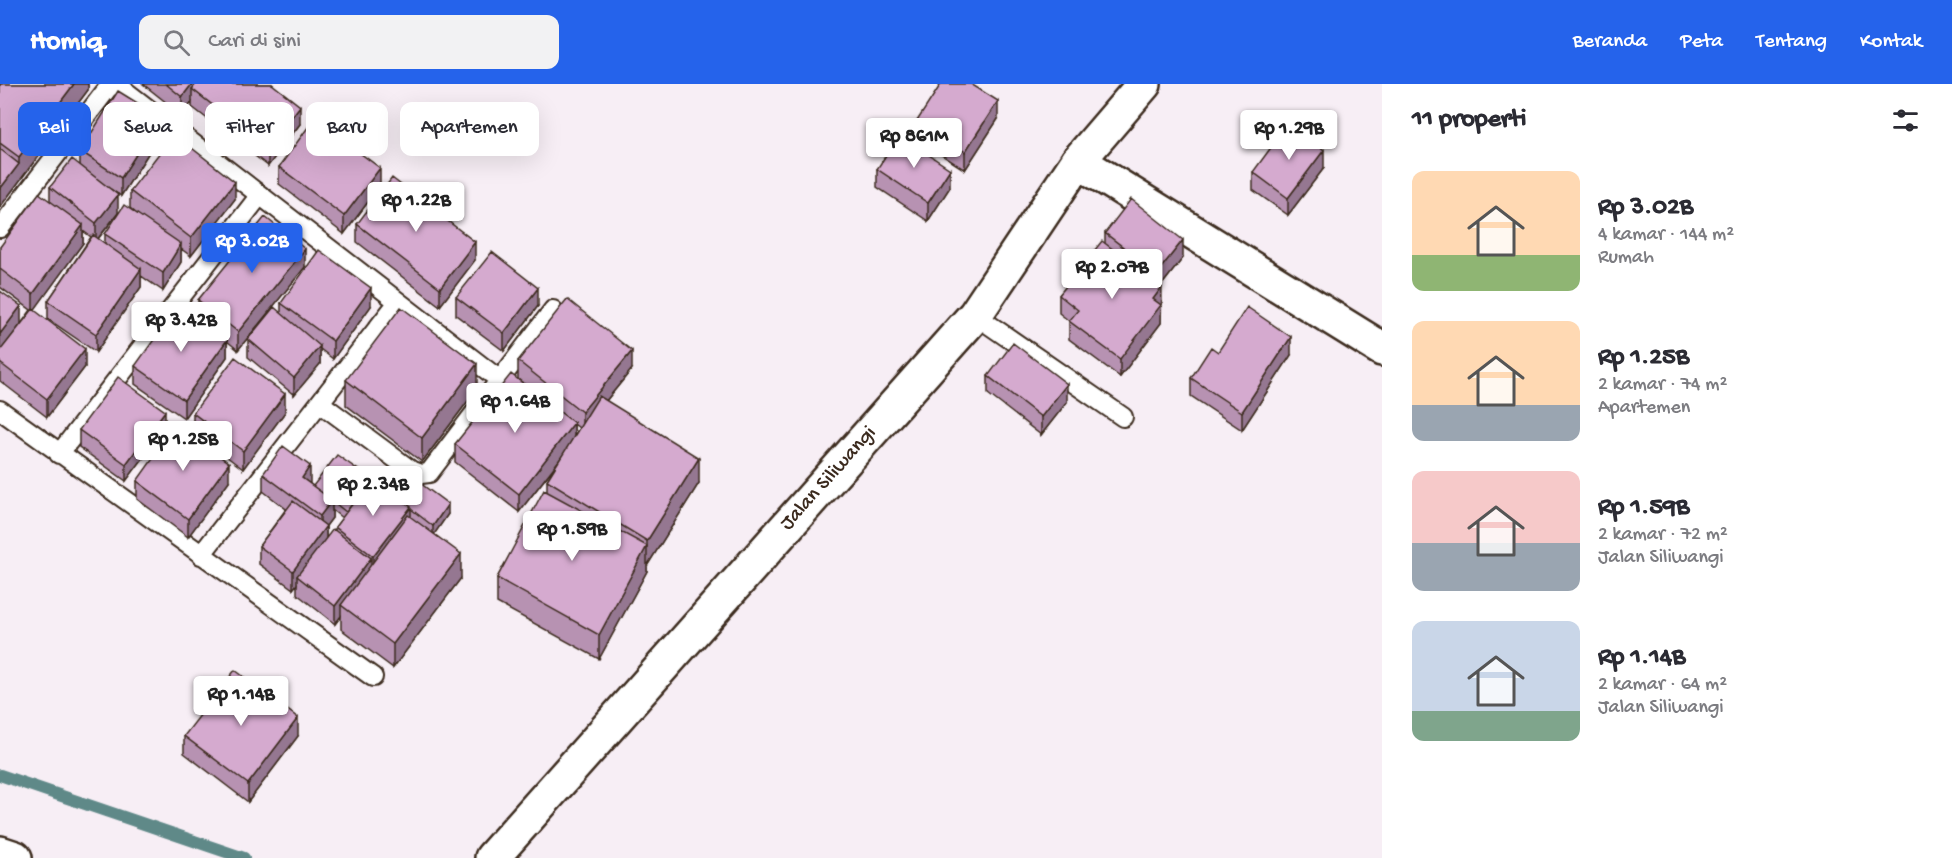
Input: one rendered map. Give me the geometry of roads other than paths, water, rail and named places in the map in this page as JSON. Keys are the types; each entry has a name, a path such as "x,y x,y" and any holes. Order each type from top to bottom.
{"street":[{"name":"Jalan Siliwangi","path":"492,858 975,315 1078,161 1144,84"},
{"path":"1078,161 1382,349"},
{"path":"0,853 15,858"}],"lane":[{"path":"0,228 111,84"},
{"path":"116,84 501,381"},
{"path":"59,454 260,195"},
{"path":"201,555 398,302"},
{"path":"320,403 412,471 421,474 429,473 439,463 554,310"},
{"path":"975,315 1123,417"},
{"path":"0,410 373,677"}],"waterway":[{"path":"0,775 244,858"}]}
